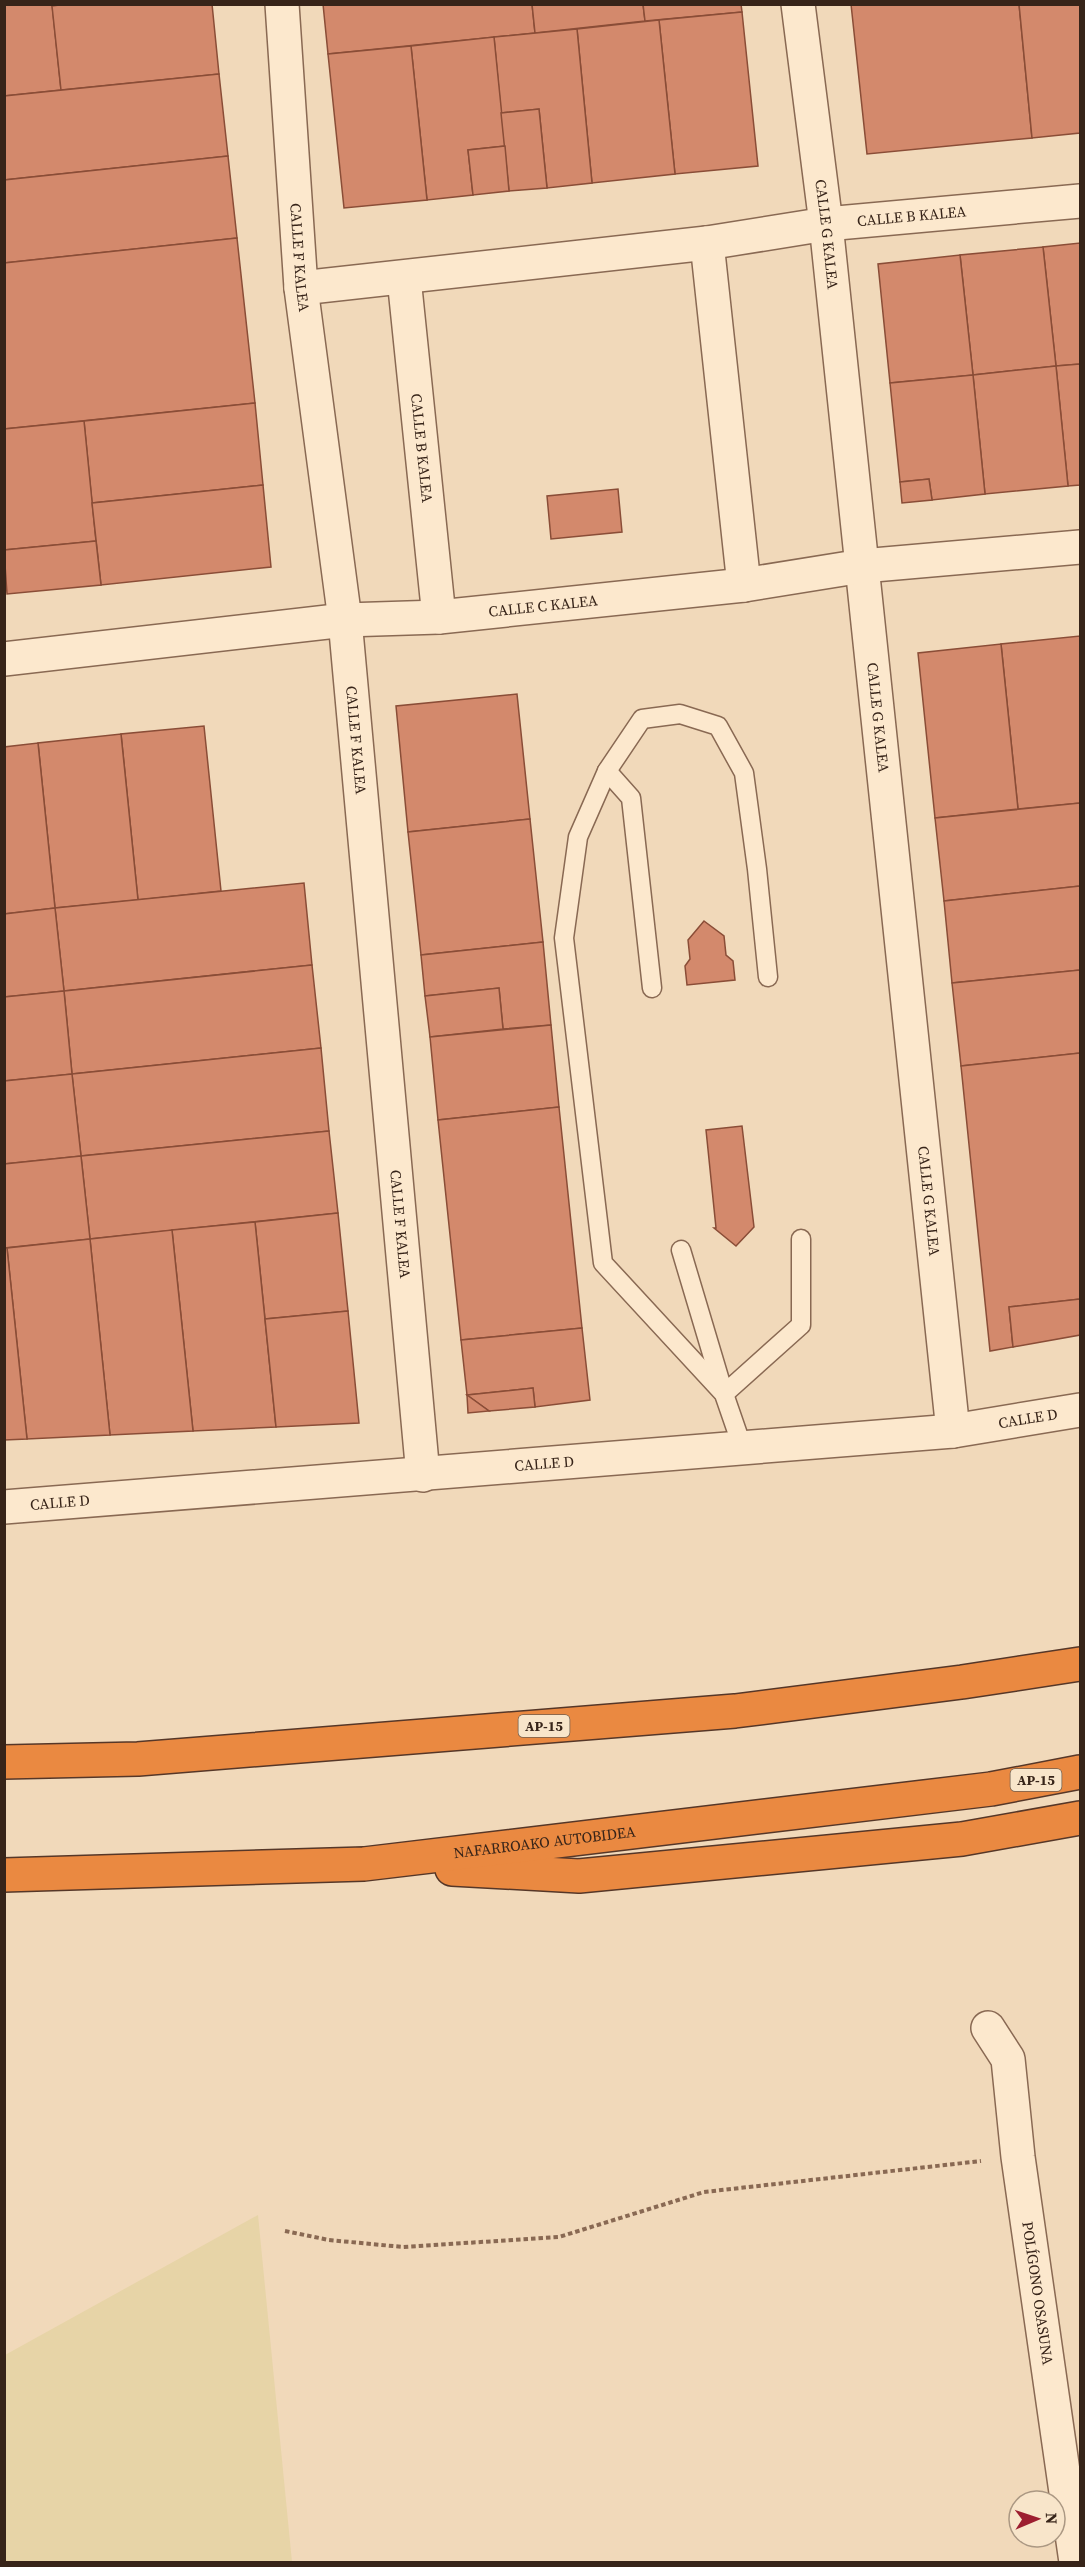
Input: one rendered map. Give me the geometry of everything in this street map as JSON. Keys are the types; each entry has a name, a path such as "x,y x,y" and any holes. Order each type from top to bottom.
{"highway":[{"name":"AP-15","path":"4,1762 138,1759 735,1711 962,1682 1080,1664"},
{"name":"NAFARROAKO AUTOBIDEA","path":"4,1875 364,1864 991,1789 1080,1772"},
{"path":"364,1864 579,1876 963,1839 1080,1818"}],"street":[{"name":"CALLE F KALEA","path":"282,4 301,288 345,620 423,1475"},
{"name":"CALLE G KALEA","path":"798,4 826,224 953,1431"},
{"name":"CALLE B KALEA","path":"301,288 708,243 826,224 1080,201"},
{"path":"708,243 744,585"},
{"name":"CALLE B KALEA","path":"404,278 440,617"},
{"name":"CALLE C KALEA","path":"4,659 345,620 440,617 744,585 862,566 1080,548"},
{"name":"CALLE D","path":"4,1507 953,1431 1080,1410"},
{"name":"POLÍGONO OSASUNA","path":"988,2028 1008,2059 1018,2157 1076,2562"}],"lane":[{"path":"724,1394 603,1263 564,938 578,837 606,771 642,718 680,714 718,726 744,773 768,977"},
{"path":"606,771 631,798 652,987"},
{"path":"724,1394 801,1326 801,1239"},
{"path":"681,1250 743,1449"}],"path":[{"path":"285,2231 329,2240 403,2247 559,2237 704,2192 1018,2157"}],"shaded area":[{"path":"258,2215 292,2562 5,2562 5,2355"}],"building":[{"path":"4,4 52,4 61,90 4,96"},
{"path":"67,4 212,4 219,74 61,90 52,6"},
{"path":"323,4 532,4 535,33 328,54"},
{"path":"532,4 643,4 645,21 535,33"},
{"path":"643,4 741,4 742,12 645,21"},
{"path":"851,4 1019,4 1032,138 867,154"},
{"path":"1019,4 1080,4 1080,133 1032,138"},
{"path":"742,12 758,166 675,174 659,20"},
{"path":"659,20 675,174 592,183 577,29"},
{"path":"577,29 592,183 547,188 539,109 501,113 494,37"},
{"path":"494,37 505,146 468,150 473,195 427,200 411,46"},
{"path":"411,46 427,200 344,208 328,54"},
{"path":"219,74 228,156 4,180 4,96"},
{"path":"539,109 547,188 509,191 501,113"},
{"path":"505,146 509,191 473,195 468,150"},
{"path":"228,156 237,238 4,263 4,180"},
{"path":"237,238 255,403 4,429 4,263"},
{"path":"1080,243 1080,364 1056,366 1043,247"},
{"path":"1043,247 1056,366 973,375 960,255"},
{"path":"960,255 973,375 890,383 878,264"},
{"path":"1080,364 1080,485 1068,486 1056,366"},
{"path":"1056,366 1068,486 985,494 973,375"},
{"path":"973,375 985,494 932,500 929,479 900,482 890,383"},
{"path":"255,403 263,485 92,503 84,421"},
{"path":"84,421 96,541 4,550 4,429"},
{"path":"929,479 932,500 902,503 900,482"},
{"path":"263,485 271,567 101,585 92,503"},
{"path":"618,489 622,532 551,539 547,496"},
{"path":"96,541 101,585 7,594 4,550"},
{"path":"1080,636 1080,803 1018,809 1001,644"},
{"path":"1001,644 1018,809 935,818 918,653"},
{"path":"517,694 530,819 408,832 396,706"},
{"path":"204,726 221,891 138,900 121,734"},
{"path":"121,734 138,900 55,908 38,743"},
{"path":"38,743 55,908 4,914 4,747"},
{"path":"1080,803 1080,886 944,901 935,818"},
{"path":"530,819 543,942 421,955 408,832"},
{"path":"304,883 312,965 64,991 55,908"},
{"path":"1080,886 1080,970 952,983 944,901"},
{"path":"55,908 64,991 4,997 4,914"},
{"path":"704,921 724,936 726,955 733,961 735,980 687,985 685,966 690,959 688,940"},
{"path":"543,942 551,1025 503,1029 499,988 425,996 421,955"},
{"path":"312,965 321,1048 72,1074 64,991"},
{"path":"1080,970 1080,1053 961,1066 952,983"},
{"path":"499,988 503,1029 430,1037 425,996"},
{"path":"64,991 72,1074 4,1081 4,997"},
{"path":"551,1025 559,1107 438,1120 430,1037"},
{"path":"321,1048 329,1131 81,1156 72,1074"},
{"path":"1080,1053 1080,1299 1009,1307 1013,1347 990,1351 961,1066"},
{"path":"72,1074 81,1156 4,1164 4,1081"},
{"path":"559,1107 582,1328 461,1340 438,1120"},
{"path":"742,1126 754,1227 736,1246 714,1228 716,1228 706,1130"},
{"path":"329,1131 338,1213 90,1239 81,1156"},
{"path":"81,1156 90,1239 4,1248 4,1164"},
{"path":"338,1213 348,1311 265,1319 255,1222"},
{"path":"255,1222 276,1427 193,1431 172,1230"},
{"path":"172,1230 193,1431 110,1435 90,1239"},
{"path":"90,1239 110,1435 27,1439 7,1248"},
{"path":"4,1248 7,1248 27,1439 4,1440"},
{"path":"1080,1299 1080,1335 1013,1347 1009,1307"},
{"path":"348,1311 359,1423 276,1427 265,1319"},
{"path":"582,1328 590,1400 535,1407 533,1388 467,1395 461,1340"},
{"path":"533,1388 535,1407 489,1411 467,1395"},
{"path":"467,1395 489,1411 468,1413"}]}
